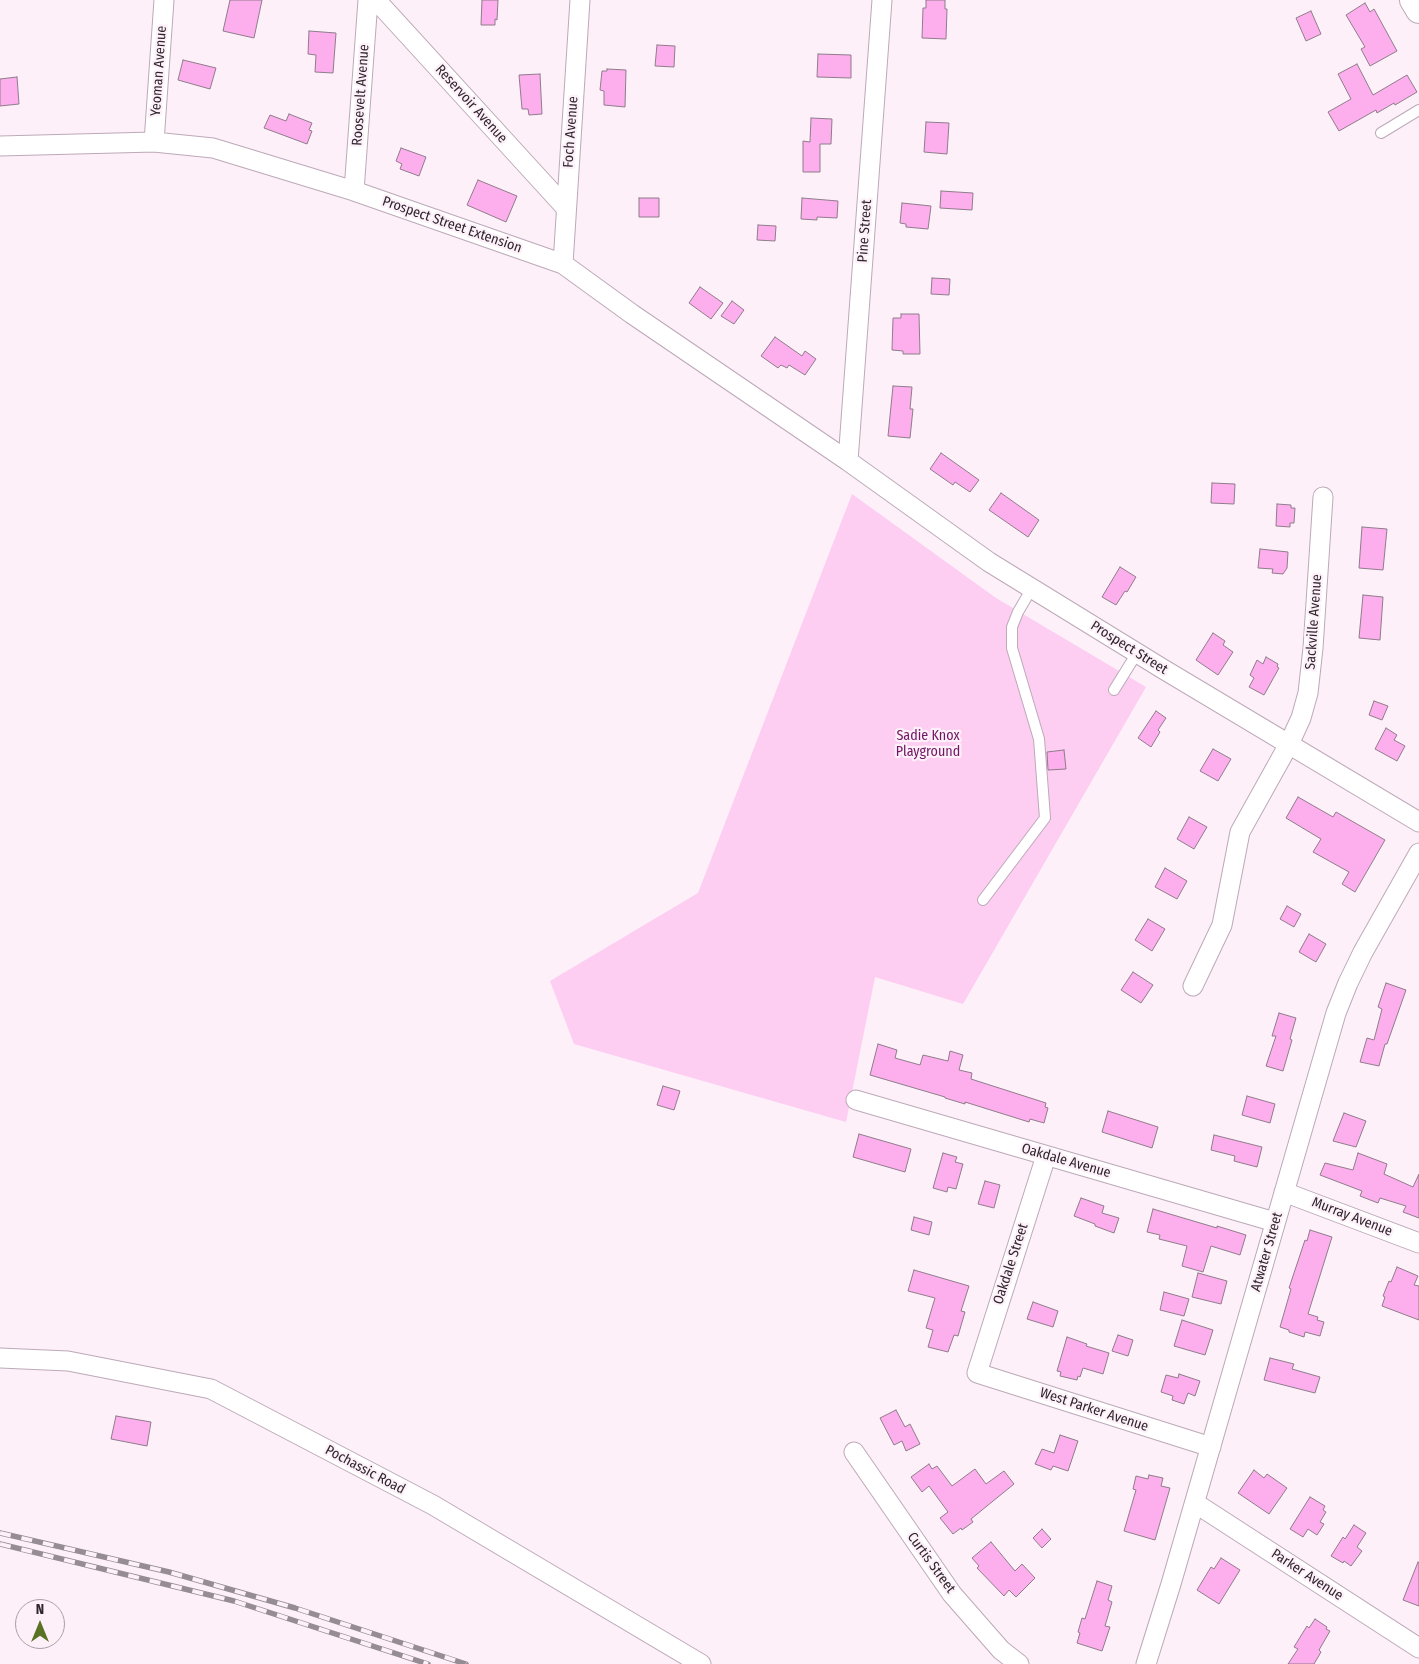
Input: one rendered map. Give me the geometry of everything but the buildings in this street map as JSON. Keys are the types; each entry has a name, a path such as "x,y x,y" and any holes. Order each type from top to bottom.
{"main road":[{"path":"1413,0 1419,10"}],"street":[{"name":"Yeoman Avenue","path":"154,142 164,0"},
{"name":"Roosevelt Avenue","path":"354,191 368,0"},
{"name":"Reservoir Avenue","path":"376,0 566,208"},
{"name":"Foch Avenue","path":"562,264 580,0"},
{"name":"Pine Street","path":"848,461 882,0"},
{"name":"Prospect Street Extension","path":"0,146 154,142 214,148 354,191 562,264 848,461"},
{"name":"Prospect Street","path":"848,461 989,562 1137,654 1418,818"},
{"name":"Sackville Avenue","path":"1193,986 1222,926 1240,832 1289,744 1301,718 1308,693 1313,648 1322,497"},
{"name":"Atwater Street","path":"1146,1664 1195,1503 1325,1050 1342,998 1363,952 1419,853"},
{"name":"Oakdale Avenue","path":"856,1100 1276,1222"},
{"name":"Oakdale Street","path":"977,1373 1046,1156"},
{"name":"Murray Avenue","path":"1284,1192 1419,1243"},
{"name":"Pochassic Road","path":"0,1358 68,1361 211,1390 433,1505 701,1664"},
{"name":"West Parker Avenue","path":"977,1373 1210,1447"},
{"name":"Curtis Street","path":"854,1452 952,1594 1001,1650 1019,1664"},
{"name":"Parker Avenue","path":"1195,1503 1419,1648"}],"lane":[{"path":"1381,133 1419,110"},
{"path":"983,900 1045,818 1039,739 1012,648 1012,627 1018,612 1032,588"},
{"path":"1114,690 1137,654"}],"green space":[{"name":"Sadie Knox Playground","path":"852,494 996,598 1146,687 963,1004 875,977 846,1122 574,1044 550,981 698,893"}],"railway":[{"path":"0,1533 169,1572 295,1608 466,1664"},
{"path":"0,1544 234,1601 428,1664"}]}
